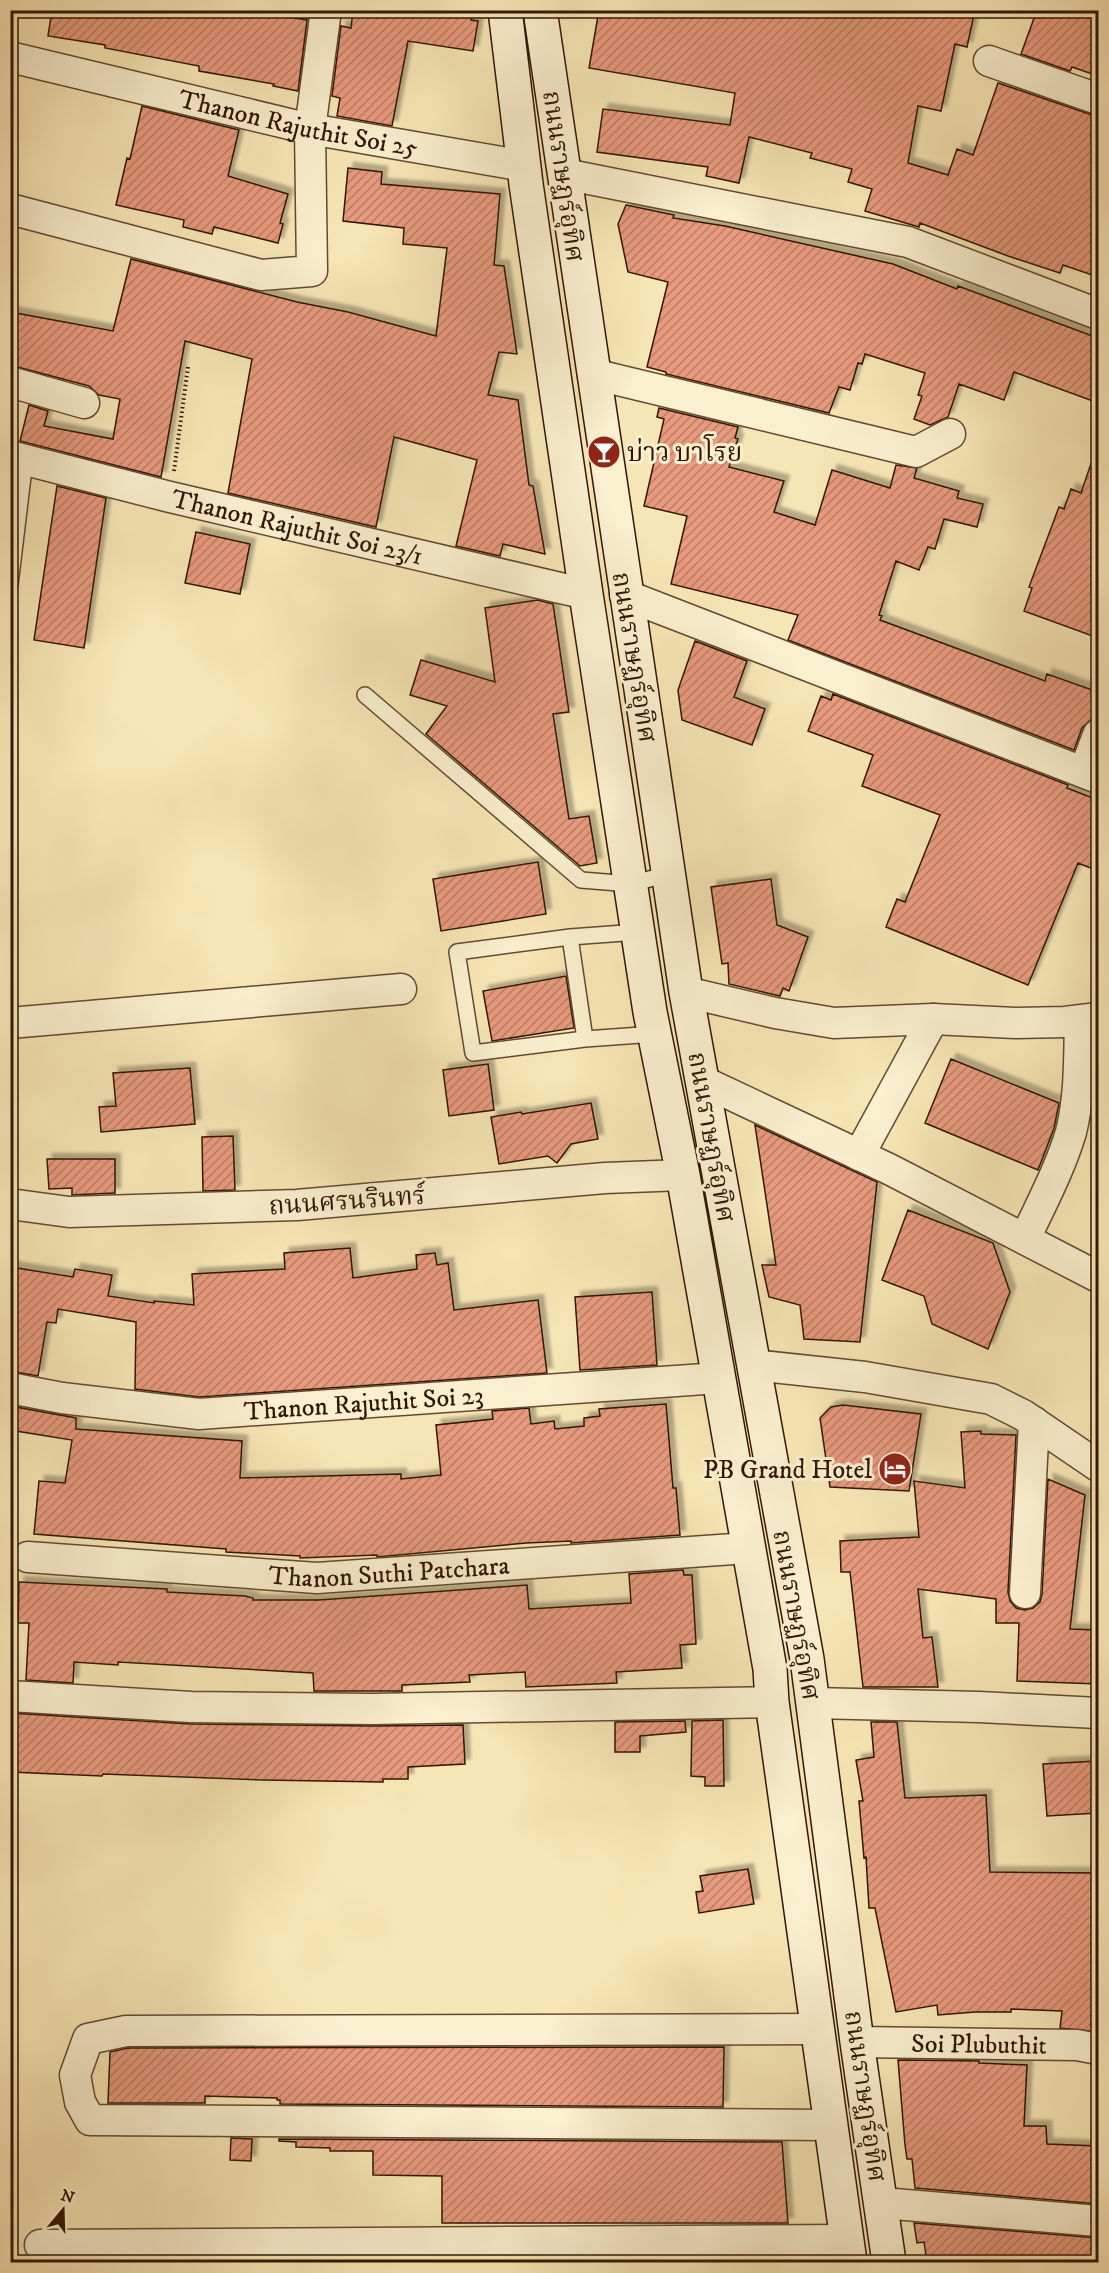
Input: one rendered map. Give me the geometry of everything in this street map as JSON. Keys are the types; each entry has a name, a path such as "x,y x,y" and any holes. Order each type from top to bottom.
{"street":[{"path":"10,209 261,275 312,271 309,129 326,10"},
{"name":"ถนนราษฏร์อุทิศ","path":"505,10 524,166 638,932 770,1670 772,1702 848,2251"},
{"name":"ถนนราษฏร์อุทิศ","path":"540,10 625,595 686,992 807,1659 857,2042 889,2262"},
{"name":"Thanon Rajuthit Soi 25","path":"10,57 309,129 524,166"},
{"path":"988,60 1098,99"},
{"path":"564,174 908,242 1098,314"},
{"path":"593,374 916,452 950,434"},
{"path":"10,382 84,403"},
{"name":"Thanon Rajuthit Soi 23/1","path":"18,458 170,497 586,594"},
{"path":"625,595 1091,775 1098,735"},
{"path":"10,1023 401,989"},
{"path":"686,992 775,1013 834,1023 933,1019 1015,1023 1089,1019 1070,1133 1051,1185 1025,1239"},
{"path":"859,1155 933,1019"},
{"path":"702,1081 859,1155 1098,1277"},
{"name":"ถนนศรนรินทร์","path":"10,1204 69,1212 297,1205 605,1178 683,1175"},
{"path":"753,1365 865,1377 991,1399 1034,1422 1098,1466"},
{"name":"Thanon Rajuthit Soi 23","path":"10,1388 62,1398 199,1414 719,1378"},
{"path":"1025,1593 1034,1422"},
{"name":"Thanon Suthi Patchara","path":"28,1557 317,1578 748,1548"},
{"path":"10,1696 191,1707 373,1709 772,1702"},
{"path":"813,1703 979,1707 1098,1713"},
{"path":"798,1885 836,1878"},
{"path":"818,2029 126,2031 88,2039 75,2075 80,2102 90,2120 831,2125"},
{"name":"Soi Plubuthit","path":"857,2042 1077,2045 1098,2049"},
{"path":"882,2203 1098,2221"},
{"path":"40,2245 848,2251"}],"lane":[{"path":"10,585 18,458"},
{"path":"365,695 581,880 631,884 668,874"},
{"path":"638,932 570,937 457,952 473,1053 585,1039 655,1034"},
{"path":"570,937 585,1039"}],"path":[{"path":"170,497 188,368"}],"building":[{"path":"52,10 243,10 307,20 298,91 273,86 274,84 199,71 199,66 105,48 105,45 48,36"},
{"path":"353,10 472,10 471,20 478,21 473,51 408,41 392,126 337,116 340,98 332,96 341,26 351,28"},
{"path":"599,10 975,10 967,47 955,44 941,111 918,106 908,163 948,175 957,149 973,155 998,83 1098,117 1098,277 1063,265 1060,273 920,223 919,227 865,211 872,189 848,182 852,169 810,158 812,153 749,137 739,183 706,176 708,167 597,152 603,109 730,125 735,93 589,68"},
{"path":"1037,10 1098,10 1098,76 1072,67 1070,71 1021,54"},
{"path":"142,106 239,130 228,176 288,194 280,223 283,224 278,243 214,227 212,234 183,227 184,220 116,205 127,158 130,159"},
{"path":"348,168 382,172 381,184 500,194 494,265 504,266 517,354 499,352 488,395 518,400 529,485 533,486 545,554 503,544 500,556 456,546 477,460 394,437 376,527 228,493 252,359 185,341 161,477 20,441 29,405 48,411 44,426 113,439 120,399 99,395 89,386 10,365 10,312 113,331 131,259 436,336 447,248 403,244 404,228 343,221"},
{"path":"626,205 674,215 673,218 725,226 893,264 1098,338 1098,403 1014,372 1004,400 959,384 948,417 930,425 914,419 922,396 918,395 925,373 865,354 862,364 858,363 850,390 839,387 829,413 666,374 666,372 647,367 668,282 628,272 618,224"},
{"path":"659,408 738,427 735,438 738,439 729,467 784,481 774,512 815,525 832,470 890,488 896,465 917,468 914,478 959,491 957,498 983,504 977,527 944,519 935,549 928,547 919,570 896,561 879,615 882,616 880,620 1045,681 1047,674 1098,692 1098,701 1092,719 1082,728 1074,750 788,640 798,615 671,584 687,516 644,506 664,419 657,417"},
{"path":"1095,452 1098,453 1098,638 1024,611 1032,588 1029,587 1059,507 1064,509 1071,489 1081,493"},
{"path":"57,486 106,498 84,648 34,640"},
{"path":"196,532 250,544 240,594 185,583"},
{"path":"538,600 553,604 569,712 553,714 569,819 589,816 597,863 580,866 426,734 447,706 410,695 421,660 495,682 485,608"},
{"path":"695,641 747,661 734,697 765,709 752,745 682,720 678,690"},
{"path":"833,694 1068,785 1067,788 1098,800 1098,871 1078,863 1028,985 886,927 897,899 905,902 940,815 862,786 873,755 808,731 821,696 831,700"},
{"path":"538,862 546,914 441,931 433,879"},
{"path":"771,879 777,925 808,937 789,991 783,988 780,996 729,984 728,963 722,964 711,887"},
{"path":"566,976 574,1028 492,1041 483,991"},
{"path":"951,1059 1059,1103 1054,1128 1038,1170 925,1123"},
{"path":"488,1064 494,1110 449,1116 443,1070"},
{"path":"190,1068 195,1124 101,1132 99,1107 116,1106 113,1073"},
{"path":"591,1103 598,1139 571,1144 557,1163 548,1156 499,1164 491,1117"},
{"path":"755,1125 877,1182 860,1342 804,1339 800,1305 769,1297 762,1265 776,1265"},
{"path":"233,1136 235,1190 203,1191 202,1137"},
{"path":"47,1159 115,1159 115,1193 72,1195 72,1188 49,1189"},
{"path":"908,1210 993,1243 1010,1292 988,1349 932,1324 924,1296 882,1280"},
{"path":"350,1248 353,1278 417,1269 416,1255 435,1253 437,1265 448,1263 454,1310 538,1300 547,1373 199,1397 135,1389 136,1322 58,1309 56,1323 47,1322 38,1376 10,1371 10,1267 73,1277 75,1269 112,1275 108,1296 154,1303 154,1301 194,1305 192,1274 285,1269 284,1253"},
{"path":"652,1292 657,1365 580,1370 575,1297"},
{"path":"666,1404 673,1488 676,1488 680,1535 571,1543 571,1541 526,1543 377,1557 377,1555 300,1558 300,1556 226,1552 226,1549 34,1534 39,1481 65,1483 72,1440 10,1430 10,1406 76,1418 76,1429 242,1441 240,1478 401,1474 401,1479 441,1475 436,1425 493,1419 492,1411 529,1408 531,1424 554,1421 555,1429 584,1426 584,1418 600,1416 599,1409"},
{"path":"843,1405 921,1414 909,1491 830,1487 820,1418 831,1407"},
{"path":"981,1431 981,1434 1016,1435 1008,1592 1010,1601 1016,1608 1025,1610 1033,1608 1040,1602 1042,1594 1048,1479 1085,1495 1070,1629 1098,1630 1098,1684 1017,1681 1019,1623 996,1623 996,1599 918,1589 923,1638 932,1637 938,1687 863,1687 850,1572 841,1572 840,1541 919,1537 914,1481 965,1488 961,1432"},
{"path":"683,1570 684,1575 692,1575 696,1644 680,1645 682,1668 616,1672 617,1683 526,1687 525,1672 469,1675 470,1682 402,1685 402,1691 314,1691 313,1673 118,1662 118,1665 74,1662 73,1683 26,1680 29,1623 18,1623 19,1582 167,1589 167,1592 245,1596 253,1600 319,1600 527,1585 529,1609 631,1603 629,1574"},
{"path":"10,1713 191,1724 463,1725 465,1764 408,1767 408,1779 383,1779 383,1782 10,1772"},
{"path":"723,1720 724,1786 705,1786 705,1777 691,1776 692,1721"},
{"path":"685,1721 686,1732 640,1736 640,1752 615,1752 615,1722"},
{"path":"871,1722 897,1722 905,1798 986,1795 990,1872 1098,1873 1098,2032 1060,2028 1062,2011 1011,2009 1011,2012 938,2015 937,2005 896,2012 875,1908 869,1908 859,1801 863,1801 856,1760 874,1757"},
{"path":"1098,1761 1098,1813 1047,1816 1043,1764"},
{"path":"748,1869 754,1904 699,1913 696,1892 703,1891 700,1876"},
{"path":"724,2047 723,2107 280,2104 277,2098 205,2096 205,2103 108,2103 110,2052 128,2048"},
{"path":"898,2060 979,2061 979,2063 1027,2065 1024,2126 1046,2126 1047,2144 1098,2146 1098,2204 915,2188 912,2159 907,2159 905,2145"},
{"path":"231,2138 252,2139 251,2161 230,2160"},
{"path":"279,2139 782,2142 788,2223 442,2223 442,2176 373,2175 373,2151 330,2151 330,2148 296,2147 296,2142 279,2141"},
{"path":"914,2223 1098,2238 1098,2262 927,2262 924,2242 917,2243"},
{"path":"717,2258 790,2258 790,2262 718,2262"}],"place":[{"name":"บ่าว บาโรย","path":"604,452"},
{"name":"PB Grand Hotel","path":"895,1469"}]}
